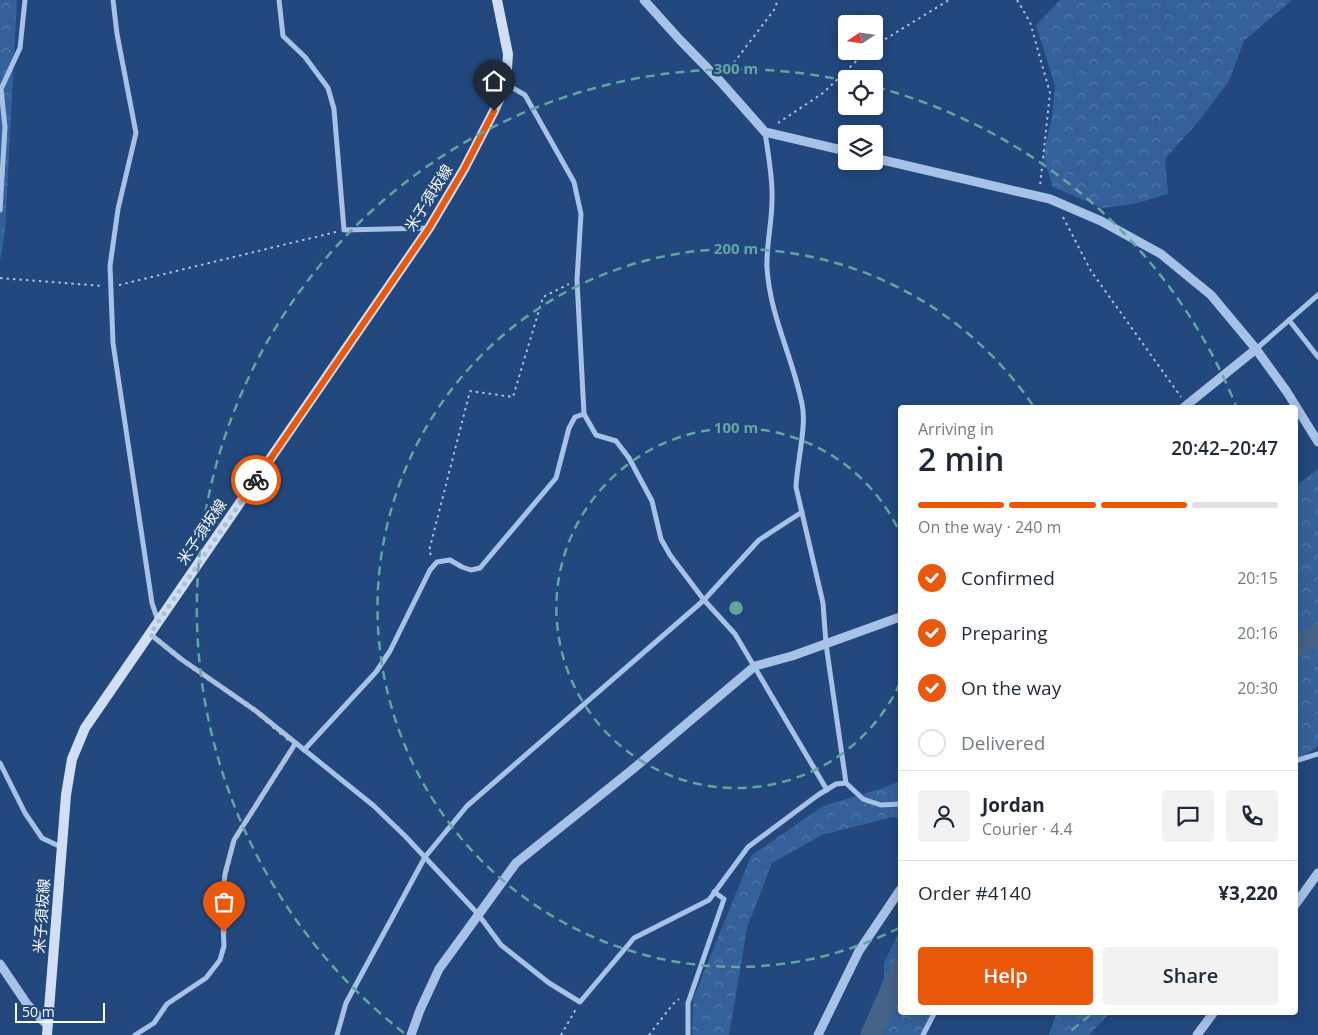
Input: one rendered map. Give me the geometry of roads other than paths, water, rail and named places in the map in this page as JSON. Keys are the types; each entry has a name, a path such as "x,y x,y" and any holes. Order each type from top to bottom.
{"main road":[{"name":"米子須坂線","path":"47,1030 66,795 72,759 85,728 429,228 464,169 506,84 508,54 497,0"}],"street":[{"path":"0,210 5,127 1,89 20,48 25,0"},
{"path":"113,0 116,34 136,133 118,208 110,266 113,343 152,603 158,622"},
{"path":"279,0 282,36 305,57 328,88 334,109 344,230 429,228"},
{"path":"644,0 765,132 838,149"},
{"path":"506,84 525,94 574,182 581,214 577,280 584,414 596,434 616,441 628,458 652,501 662,538 670,556 704,600 735,634 827,790"},
{"path":"765,132 772,199 767,267 773,309 792,365 803,406 796,486 824,603 826,644 846,784 863,799 881,805 898,804"},
{"path":"883,160 1055,201 1101,220 1161,254 1211,295 1256,349 1294,405"},
{"path":"1186,405 1256,349 1318,295"},
{"path":"1289,320 1318,357"},
{"path":"1298,411 1318,442"},
{"path":"304,750 376,672 390,651 430,570 437,562 450,560 471,570 480,568 556,478 569,428 575,417 584,414"},
{"path":"337,1035 346,1003 425,857 467,806 704,600 760,540 802,512"},
{"path":"410,1035 439,969 516,863 633,769 755,666 792,656 898,619"},
{"path":"150,634 181,659 256,711 374,806 478,914 501,945 550,983 580,1002 634,938 709,900 748,847 836,784 846,784"},
{"path":"135,1035 154,1023 167,1004 206,978 220,960 224,946 222,903 225,874 234,840 295,744"},
{"path":"1298,760 1318,754"},
{"path":"0,763 25,813 42,838 62,847"},
{"path":"1298,901 1318,873"},
{"path":"688,1035 688,1003 724,899 714,892"},
{"path":"818,1035 859,951 898,893"},
{"path":"0,964 47,1030"},
{"path":"924,1035 934,1015"},
{"path":"1197,1035 1212,1015"}],"waterway":[{"path":"1298,645 1318,634"},
{"path":"871,1035 898,974"}]}
